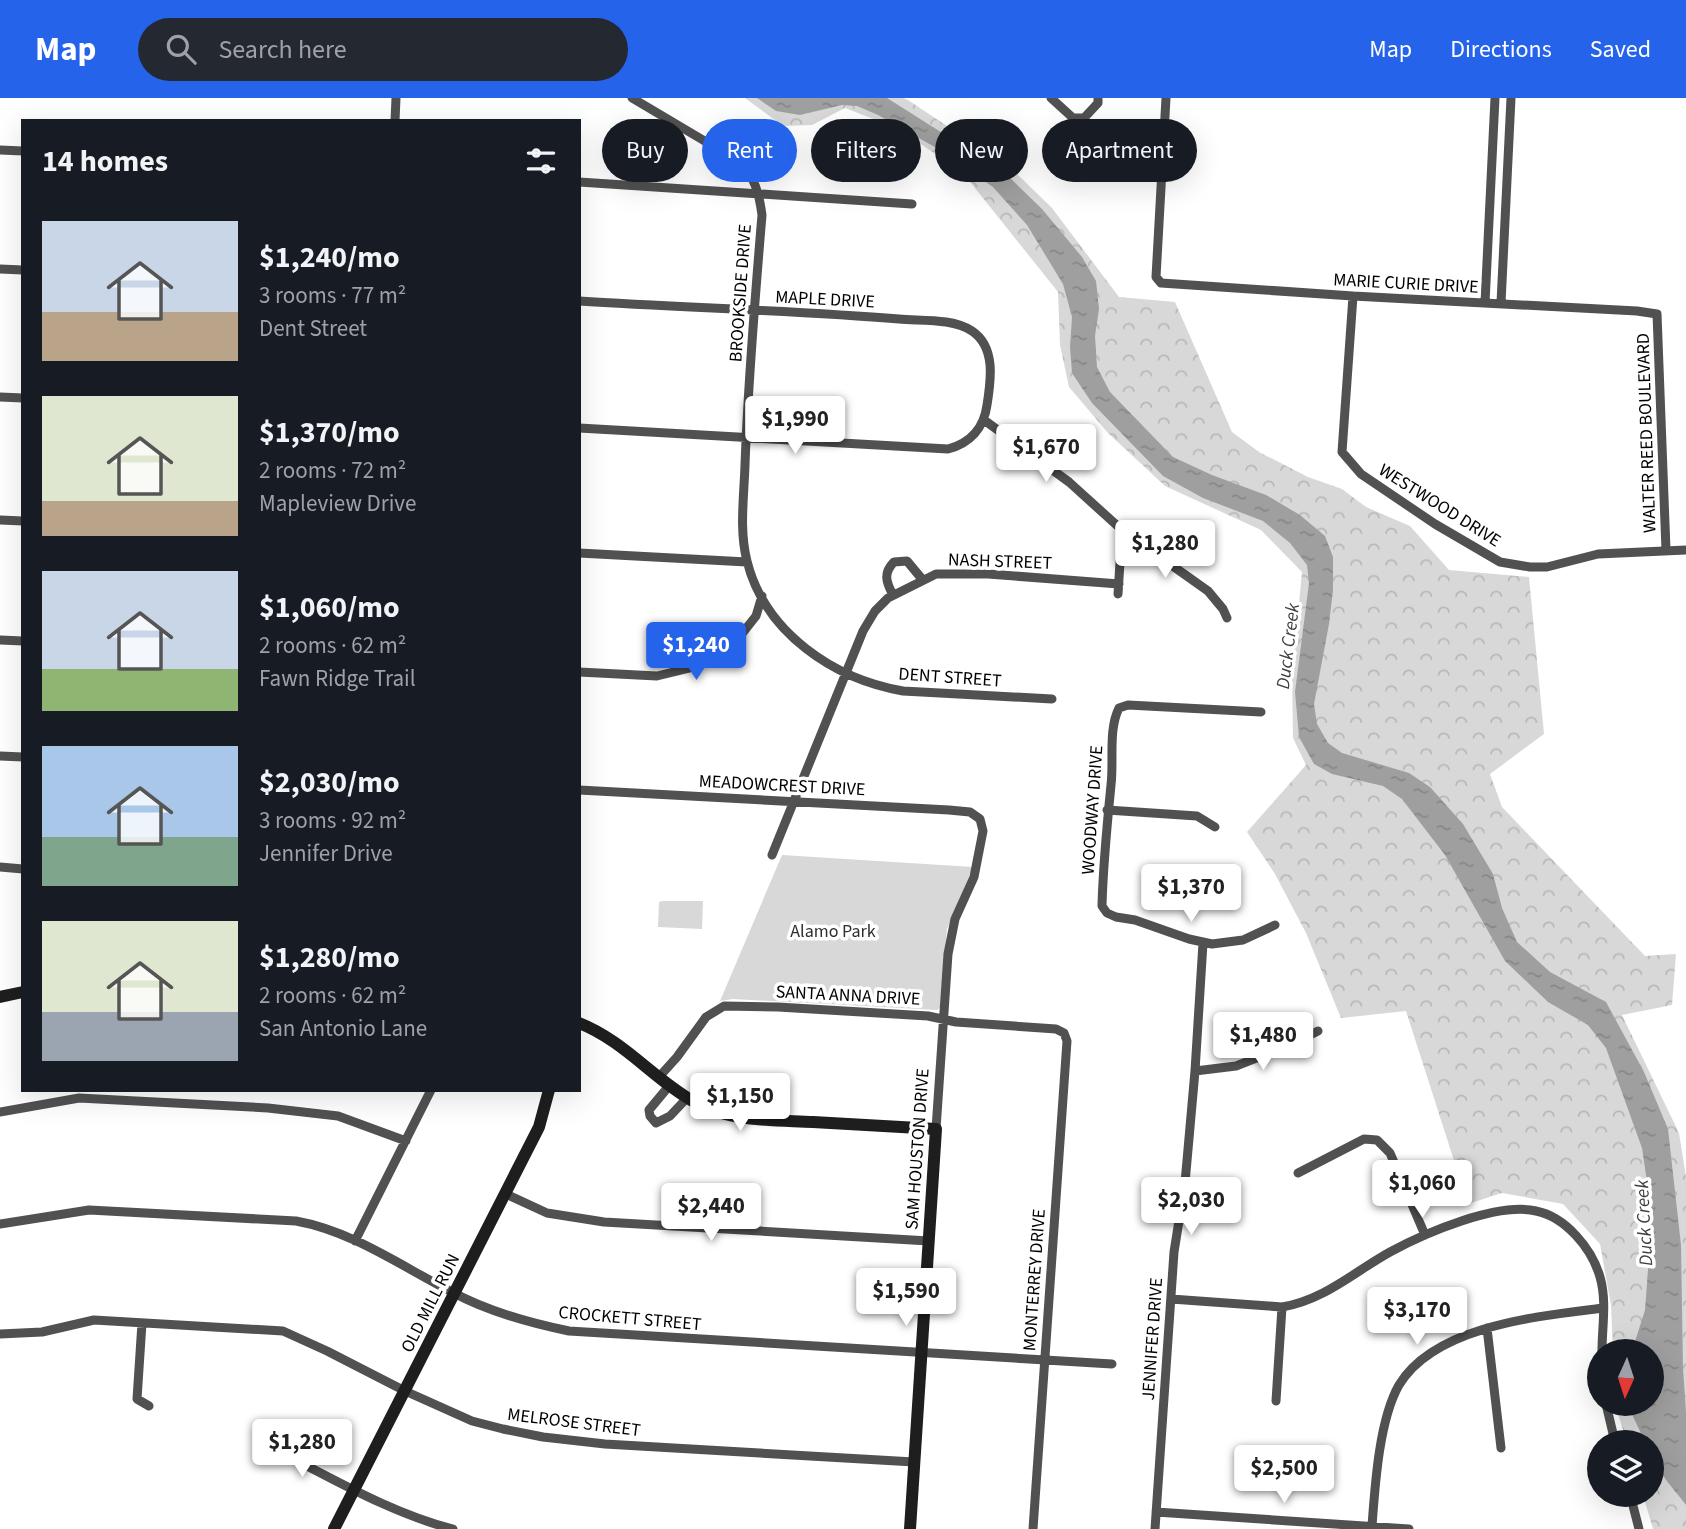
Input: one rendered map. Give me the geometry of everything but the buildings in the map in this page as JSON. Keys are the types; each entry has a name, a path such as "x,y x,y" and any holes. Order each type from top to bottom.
{"street":[{"path":"395,119 396,98"},
{"name":"BROOKSIDE DRIVE","path":"632,98 740,162 751,173 759,192 762,215 746,438 743,536 747,562 762,596"},
{"path":"1051,98 1073,117 1084,118 1098,103 1098,98"},
{"name":"MARIE CURIE DRIVE","path":"1166,98 1156,277 1161,283 1657,314"},
{"path":"1485,303 1495,98"},
{"path":"1501,303 1511,98"},
{"path":"0,150 21,151"},
{"path":"581,182 912,204"},
{"path":"0,269 21,270"},
{"name":"WESTWOOD DRIVE","path":"1353,296 1342,452 1361,474 1435,524 1500,562 1530,567 1547,566 1598,554 1686,550"},
{"name":"MAPLE DRIVE","path":"581,302 876,317 960,324 973,331 989,354 991,372 984,421"},
{"name":"WALTER REED BOULEVARD","path":"1657,314 1666,550"},
{"path":"0,397 21,398"},
{"path":"581,428 948,449 963,445 984,421 1069,482 1122,530 1208,591 1227,618"},
{"path":"0,520 21,521"},
{"path":"1118,594 1122,530"},
{"path":"581,553 747,562"},
{"path":"893,595 886,576 894,562 907,561 922,579"},
{"name":"NASH STREET","path":"846,673 863,631 876,611 893,595 936,574 1119,584"},
{"path":"581,672 657,676 694,667 737,639 756,616 762,596"},
{"name":"DENT STREET","path":"762,596 779,623 803,648 846,673 881,687 903,691 1052,699"},
{"path":"0,640 21,641"},
{"path":"772,855 846,673"},
{"name":"WOODWAY DRIVE","path":"1203,943 1150,924 1107,913 1102,906 1114,723 1119,708 1128,705 1261,712"},
{"path":"0,756 21,757"},
{"name":"MEADOWCREST DRIVE","path":"581,790 949,810 970,812 980,819"},
{"path":"1107,810 1197,817 1215,827"},
{"name":"SAM HOUSTON DRIVE","path":"909,1529 948,954 955,919 974,877 983,831 980,819"},
{"path":"0,867 21,869"},
{"path":"1203,943 1243,940 1275,925"},
{"name":"JENNIFER DRIVE","path":"1155,1529 1171,1300 1195,1071 1203,943"},
{"path":"0,996 21,992"},
{"name":"SANTA ANNA DRIVE","path":"687,1098 670,1116 656,1123 650,1116 649,1110 677,1057 706,1017 724,1006 943,1018 956,1022 1056,1029 1064,1033"},
{"path":"581,1024 624,1048 687,1098 723,1114 936,1129"},
{"path":"1195,1071 1236,1066 1318,1031"},
{"name":"MONTERREY DRIVE","path":"1033,1529 1067,1041 1064,1033"},
{"path":"355,1241 430,1092"},
{"name":"OLD MILL RUN","path":"334,1529 540,1127 549,1092"},
{"path":"0,1112 79,1098 281,1109 338,1116 406,1141"},
{"path":"1297,1173 1364,1139 1377,1140 1390,1153 1425,1235"},
{"path":"506,1194 547,1213 604,1222 929,1241"},
{"path":"1171,1300 1282,1307 1315,1298 1389,1253 1425,1235 1507,1210 1527,1209 1544,1213 1574,1234 1591,1254 1600,1278 1602,1339"},
{"name":"CROCKETT STREET","path":"0,1224 89,1210 296,1221 320,1226 355,1241 455,1294 541,1325 569,1331 1112,1364"},
{"path":"1276,1401 1282,1307"},
{"path":"1372,1526 1376,1473 1386,1425 1399,1386 1412,1369 1445,1346 1487,1328 1517,1320 1603,1308"},
{"name":"MELROSE STREET","path":"0,1334 42,1332 94,1320 284,1331 472,1421 543,1437 605,1444 914,1462"},
{"path":"142,1323 137,1399 149,1406"},
{"path":"1487,1328 1501,1448"},
{"path":"262,1443 354,1489 430,1523 453,1529"},
{"path":"1633,1507 1639,1529"},
{"path":"1156,1512 1409,1529"}],"green space":[{"path":"745,98 903,98 936,119 935,154 921,144 921,119 873,119 845,108 824,119 811,119 811,125 797,126 797,119 774,119"},
{"path":"970,182 1025,182 1052,208 1119,297 1175,302 1232,432 1259,452 1308,477 1342,489 1366,507 1410,526 1449,570 1529,577 1544,734 1490,774 1502,807 1645,956 1676,954 1672,1005 1622,1015 1679,1133 1686,1177 1686,1529 1653,1529 1647,1507 1664,1507 1664,1430 1623,1430 1619,1416 1664,1416 1664,1339 1612,1339 1611,1305 1600,1244 1563,1204 1502,1193 1468,1204 1406,1011 1341,1018 1306,933 1275,874 1247,832 1306,765 1293,738 1292,677 1302,572 1261,530 1165,486 1108,433 1069,387 1060,345 1058,292"},
{"name":"Alamo Park","path":"782,855 973,867 947,929 940,1008 937,1010 733,999 720,1001"},
{"path":"703,901 702,929 658,927 659,902"}],"water":[{"path":"757,98 887,98 920,119 885,119 857,106 842,105 800,115 776,111"},
{"path":"921,120 935,128 935,147 921,139"},
{"path":"986,182 1014,182 1042,209 1082,257 1096,281 1099,309 1095,336 1097,367 1110,392 1173,457 1266,495 1300,515 1325,536 1333,557 1333,590 1314,704 1317,724 1328,743 1342,753 1409,773 1430,787 1463,824 1493,874 1502,908 1517,942 1550,972 1606,1002 1644,1072 1668,1129 1681,1245 1686,1505 1664,1476 1664,1430 1639,1430 1633,1416 1664,1416 1664,1339 1636,1339 1645,1310 1652,1216 1642,1148 1606,1048 1588,1025 1548,1002 1505,961 1445,855 1402,799 1383,786 1332,774 1314,764 1299,737 1295,692 1309,583 1307,565 1290,543 1263,521 1203,498 1163,476 1092,403 1072,373 1072,317 1063,284 1027,225"}],"water label":[{"name":"Duck Creek","path":"1287,646"},
{"name":"Duck Creek","path":"1643,1223"}]}
